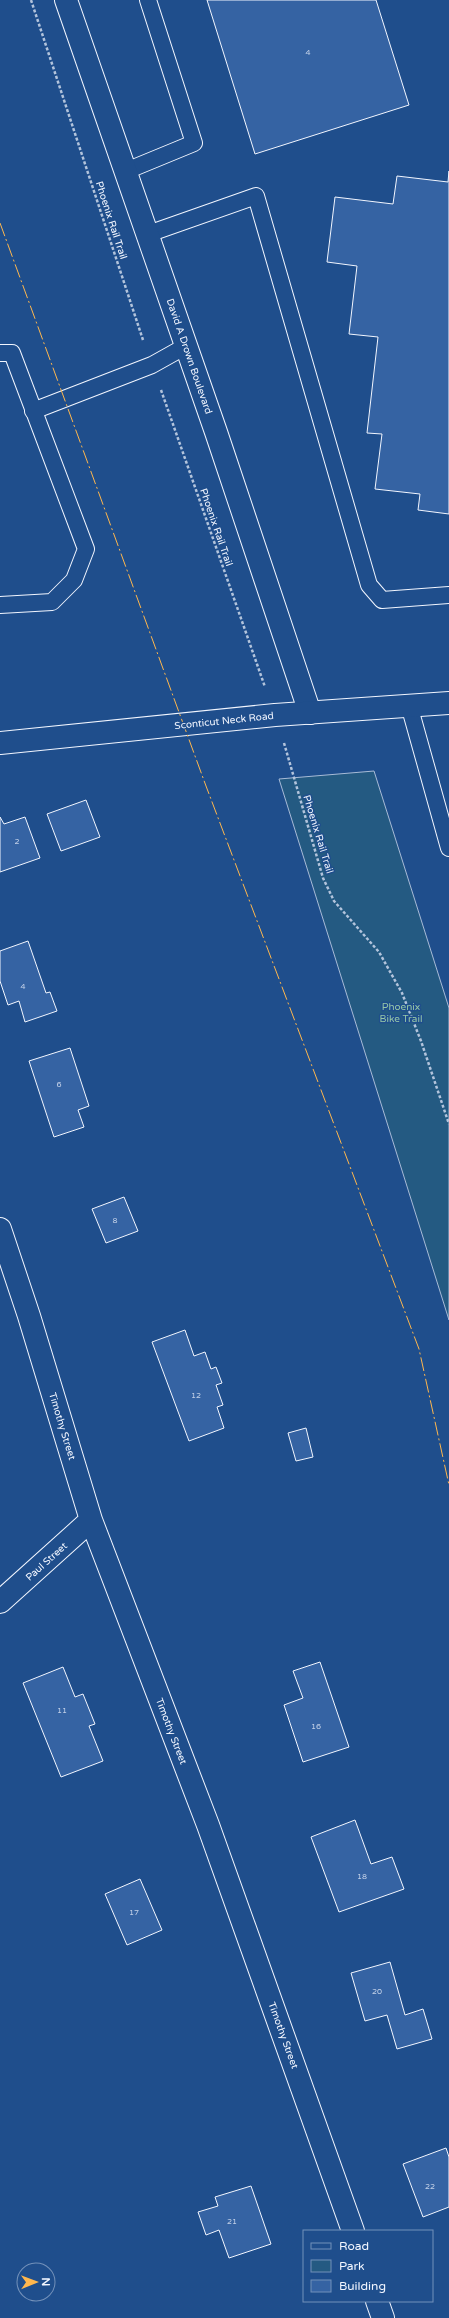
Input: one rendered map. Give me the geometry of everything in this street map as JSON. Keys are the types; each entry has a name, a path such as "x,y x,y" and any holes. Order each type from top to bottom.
{"street":[{"name":"David A Drown Boulevard","path":"66,0 148,234 310,713"},
{"name":"Sconticut Neck Road","path":"0,743 275,715 449,703"},
{"name":"Timothy Street","path":"0,1228 30,1316 91,1520 208,1825 353,2230"},
{"name":"Paul Street","path":"0,1602 91,1520"},
{"path":"377,2302 383,2318"}],"lane":[{"path":"126,171 194,143 148,0"},
{"path":"148,234 256,196 369,585 382,600 449,595"},
{"path":"33,411 152,365 186,346"},
{"path":"0,353 12,353 86,549 74,580 52,602 0,605"},
{"path":"410,705 449,848"}],"path":[{"name":"Phoenix Rail Trail","path":"31,0 152,365 275,715 324,878 334,901 378,952 402,993 421,1041 449,1124"}],"green space":[{"name":"Phoenix Bike Trail","path":"374,771 449,1008 449,1320 279,779"}],"building":[{"path":"207,0 376,0 409,105 255,154"},
{"path":"449,171 449,514 418,510 420,494 375,489 382,434 367,433 378,337 349,334 357,266 327,262 335,197 393,204 397,176 448,182"},
{"path":"86,800 100,837 61,851 47,814"},
{"path":"0,817 4,824 25,817 40,858 0,872"},
{"path":"28,941 46,993 50,992 57,1011 25,1022 19,1001 8,1005 0,981 0,951"},
{"path":"70,1048 89,1106 78,1110 84,1127 54,1137 29,1061"},
{"path":"124,1197 138,1231 106,1243 92,1209"},
{"path":"185,1330 194,1356 205,1352 211,1369 216,1367 222,1383 216,1385 223,1405 217,1407 224,1428 189,1441 152,1342"},
{"path":"306,1428 313,1457 296,1461 288,1433"},
{"path":"320,1662 349,1747 303,1762 284,1705 303,1698 293,1671"},
{"path":"63,1667 75,1697 83,1694 95,1724 89,1726 103,1761 61,1777 23,1683"},
{"path":"355,1820 371,1864 392,1857 404,1889 339,1912 311,1837"},
{"path":"140,1879 162,1930 127,1945 105,1894"},
{"path":"390,1962 405,2015 423,2009 432,2039 397,2049 387,2015 365,2021 351,1973"},
{"path":"446,2148 449,2157 449,2207 423,2217 403,2164"},
{"path":"251,2186 271,2244 229,2258 219,2230 206,2235 198,2212 218,2206 215,2197"}],"power":[{"path":"0,223 206,786 419,1349 449,1485"}]}
